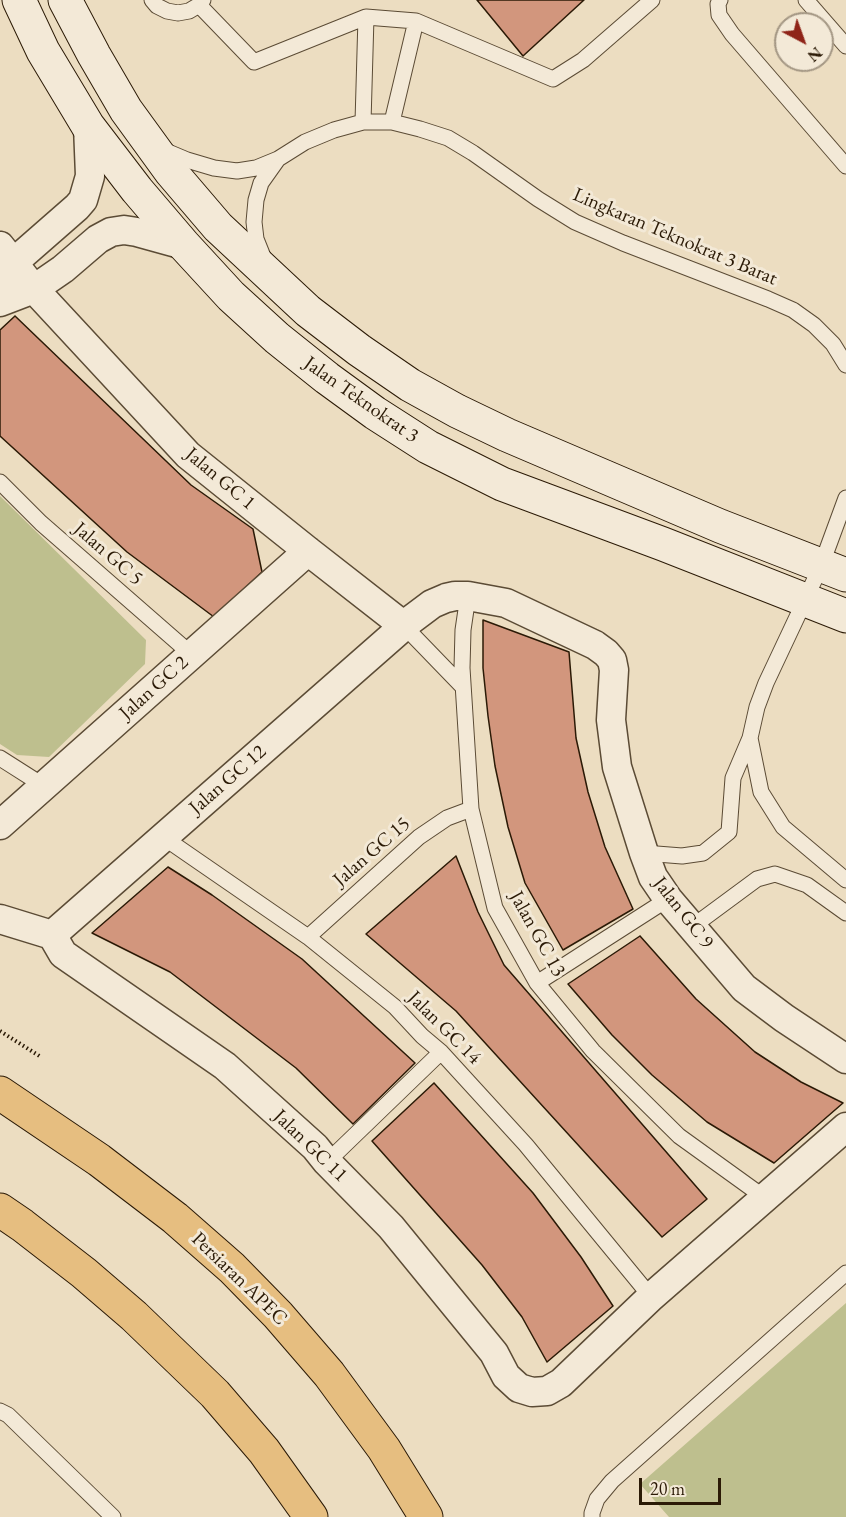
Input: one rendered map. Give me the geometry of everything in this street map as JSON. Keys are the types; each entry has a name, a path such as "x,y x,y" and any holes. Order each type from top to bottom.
{"main road":[{"name":"Jalan Teknokrat 3","path":"19,0 43,51 88,126 137,190 183,245 231,296 277,338 327,378 375,413 428,447 502,484 846,616"},
{"name":"Jalan Teknokrat 3","path":"65,0 126,110 171,172 218,227 276,282 308,311 359,350 410,385 507,435 720,526 834,570"},
{"name":"Persiaran APEC","path":"0,1093 99,1160 175,1218 232,1268 278,1315 329,1374 384,1449 426,1517"},
{"path":"0,1210 84,1272 134,1316 215,1394 264,1451 311,1517"}],"street":[{"path":"0,290 6,255 77,207 83,200 90,176 88,126"},
{"path":"0,302 34,289 63,269 98,239 111,232 124,230 137,232 183,245"},
{"name":"Jalan GC 1","path":"6,255 34,289 188,455 404,626"},
{"name":"Jalan GC 2","path":"0,825 308,551"},
{"name":"Jalan GC 12","path":"52,935 404,626 432,604 455,596 468,596"},
{"name":"Jalan GC 9","path":"468,596 506,603 595,645 612,660 614,670 611,720 617,767 653,877 668,899 744,988 846,1059"},
{"path":"0,919 52,935"},
{"name":"Jalan GC 11","path":"52,935 63,954 225,1066 315,1147 392,1227 494,1353 506,1376 519,1388 532,1392 547,1391 561,1383 651,1297"},
{"path":"651,1297 846,1127"}],"lane":[{"path":"152,0 157,6 178,13 189,11 201,3 254,62 366,16 416,21 553,79 583,60 652,0"},
{"path":"720,0 719,15 732,34 846,166"},
{"path":"806,0 846,46"},
{"path":"363,122 366,16"},
{"path":"392,122 416,21"},
{"name":"Lingkaran Teknokrat 3 Barat","path":"150,144 187,160 214,168 237,171 256,168 278,159 305,142 334,130 363,122 392,122 420,129 448,138 575,222 793,310 814,325 833,344 846,365"},
{"name":"Lingkaran Teknokrat 3 Barat","path":"276,282 256,239 254,222 256,200 261,183 278,159"},
{"name":"Jalan GC 5","path":"0,482 54,535 191,654"},
{"path":"644,853 682,856 703,853 729,832 733,778 750,738 757,707 805,601 834,570 846,498"},
{"name":"Jalan GC 13","path":"468,596 463,630 462,668 471,809 495,908 537,983 593,1051 679,1136 765,1197"},
{"name":"Jalan GC 1","path":"404,626 464,687"},
{"path":"750,738 761,792 783,827 846,880"},
{"path":"0,758 44,786"},
{"name":"Jalan GC 15","path":"308,937 419,837 447,818 471,809"},
{"name":"Jalan GC 14","path":"163,837 308,937 395,1007 422,1036 441,1052 526,1145 651,1297"},
{"path":"692,927 757,879 775,874 807,885 846,913"},
{"path":"537,983 668,899"},
{"path":"327,1162 441,1052"},
{"path":"592,1517 597,1499 612,1481 846,1274"},
{"path":"0,1411 8,1415 113,1517"}],"path":[{"path":"0,1031 41,1057"}],"green space":[{"path":"0,496 146,640 145,664 49,757 17,755 0,744"},
{"path":"846,1303 846,1517 669,1517 640,1484"}],"building":[{"path":"477,0 584,0 523,56"},
{"path":"15,316 191,485 253,529 262,572 214,617 127,552 0,436 0,330"},
{"path":"483,620 569,652 576,738 588,792 605,847 633,909 563,950 525,883 508,827 495,766 488,716 483,668"},
{"path":"456,856 478,912 504,965 707,1199 662,1237 456,1011 366,934"},
{"path":"168,867 212,895 302,959 415,1063 353,1124 296,1068 170,972 92,933"},
{"path":"640,936 696,999 755,1052 801,1082 843,1103 774,1163 707,1122 652,1075 612,1035 568,984"},
{"path":"434,1083 533,1193 581,1257 613,1306 547,1362 522,1317 482,1265 372,1141"}]}
